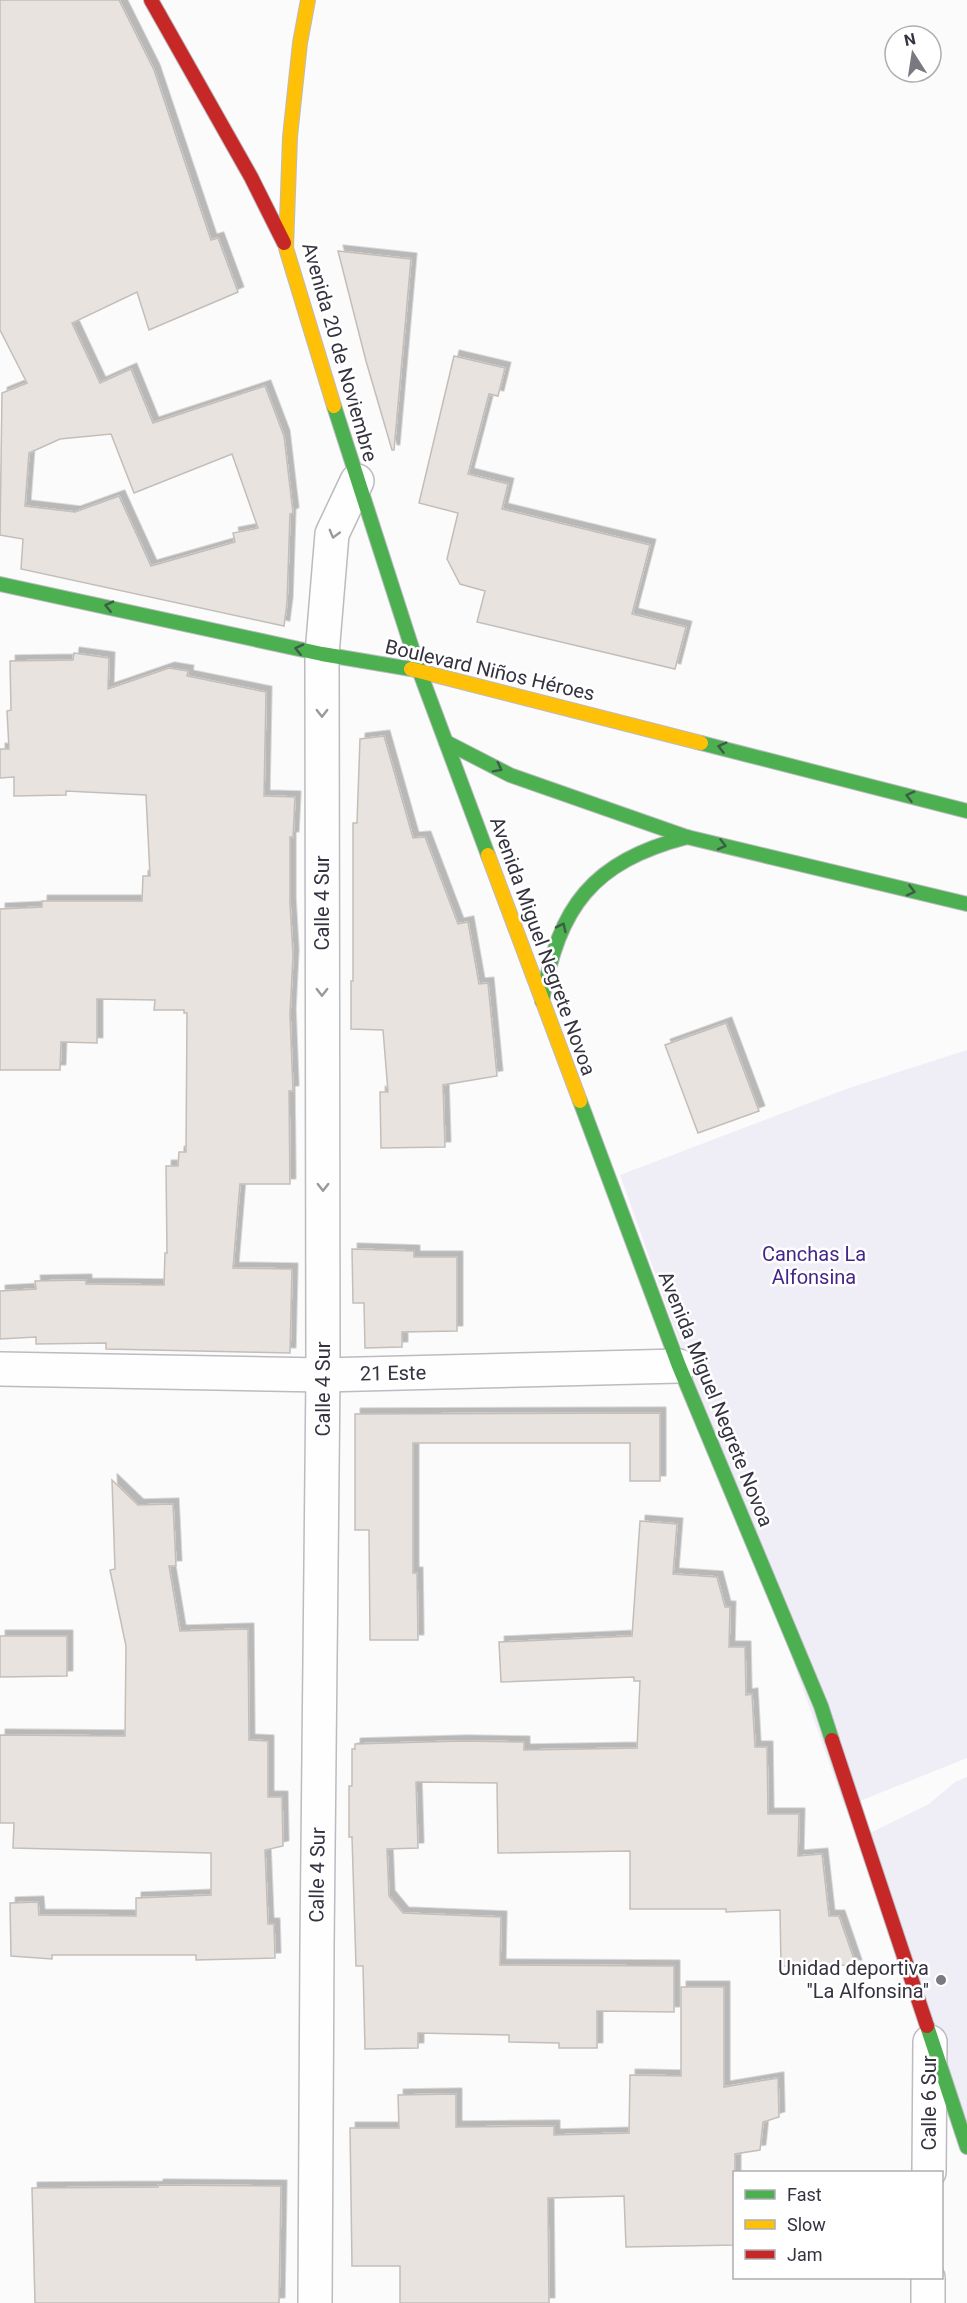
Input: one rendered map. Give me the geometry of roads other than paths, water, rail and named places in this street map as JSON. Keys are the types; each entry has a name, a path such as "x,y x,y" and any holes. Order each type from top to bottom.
{"main road":[{"path":"151,0 251,177 286,249"},
{"name":"Avenida 20 de Noviembre","path":"308,0 299,54 290,137 286,249 357,481 419,670"},
{"name":"Boulevard Niños Héroes","path":"0,584 322,654 419,670 967,811"},
{"name":"Avenida Miguel Negrete Novoa","path":"419,670 679,1366 821,1706 967,2147"},
{"path":"446,742 510,775 687,837 967,904"},
{"path":"542,1003 553,946 565,920 581,896 598,877 632,854 663,841 687,837"}],"street":[{"name":"Calle 4 Sur","path":"315,2303 316,1946 323,1375 322,654 332,534 357,481"},
{"name":"21 Este","path":"0,1369 323,1375 679,1366"},
{"name":"Calle 6 Sur","path":"929,2171 930,2034"},
{"path":"928,2279 928,2303"}],"place":[{"name":"Unidad deportiva ''La Alfonsina''","path":"941,1980"}],"park label":[{"name":"Canchas La Alfonsina","path":"814,1266"}]}
